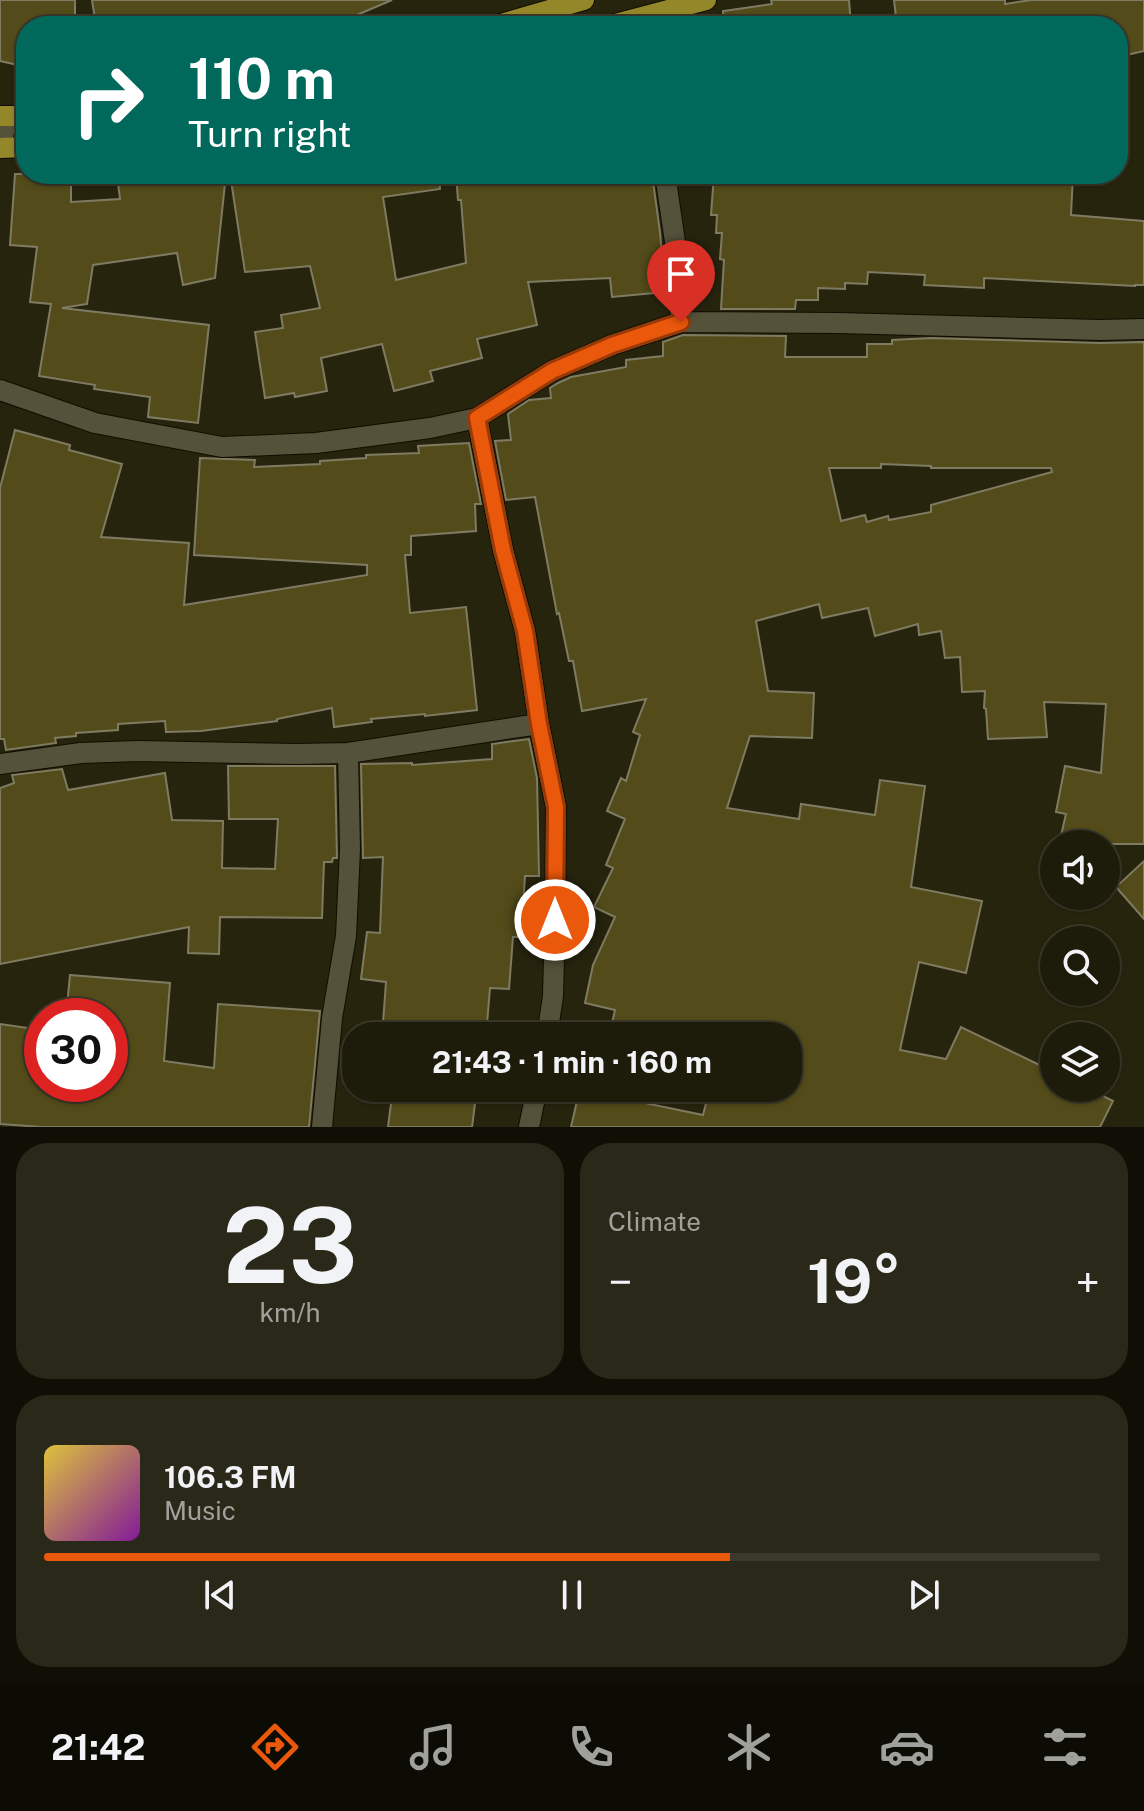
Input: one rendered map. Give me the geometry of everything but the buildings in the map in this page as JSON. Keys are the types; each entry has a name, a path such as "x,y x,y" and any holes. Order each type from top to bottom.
{"main road":[{"path":"529,16 584,0"},
{"path":"649,16 706,0"}],"street":[{"path":"0,148 11,116"},
{"path":"666,184 678,262 681,322"},
{"path":"0,390 95,423 222,447 316,443 430,428 477,418 552,371 612,345 681,322 1144,329"},
{"path":"477,418 503,550 525,631 556,807 553,996 549,1022"},
{"path":"0,764 81,753 138,751 348,753 539,724"},
{"path":"322,1127 332,1018 346,936 350,849 348,753"},
{"path":"529,1127 534,1102"}],"route":[{"path":"555,920 556,807 525,631 503,550 477,418 552,371 612,345 681,322"}]}
